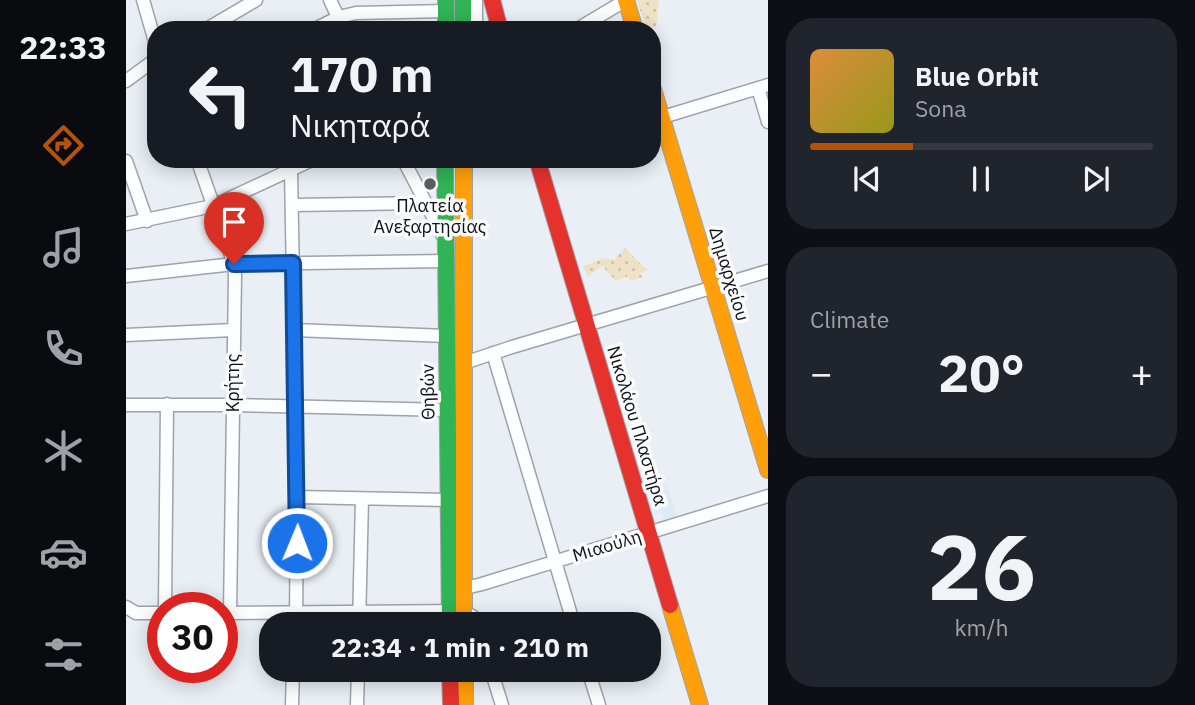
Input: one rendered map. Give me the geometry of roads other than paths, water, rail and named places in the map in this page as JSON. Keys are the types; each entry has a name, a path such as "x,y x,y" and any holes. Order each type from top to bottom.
{"street":[{"path":"143,0 149,21"},
{"path":"220,21 256,0"},
{"path":"330,0 340,21"},
{"path":"463,0 468,21"},
{"path":"471,21 476,0"},
{"path":"492,0 498,21"},
{"path":"591,21 626,0 632,21"},
{"path":"345,21 356,13 446,6"},
{"path":"126,80 147,65"},
{"path":"661,118 763,86 768,122"},
{"name":"Δημαρχείου","path":"661,131 768,470"},
{"path":"126,161 147,221"},
{"name":"Κρήτης","path":"200,168 236,276 227,592"},
{"path":"126,224 213,206 297,168"},
{"path":"408,168 445,240"},
{"name":"Θηβών","path":"445,168 450,575 456,612"},
{"name":"Θηβών","path":"459,612 465,588 464,168"},
{"name":"Νικολάου Πλαστήρα","path":"540,168 700,705"},
{"path":"291,171 298,497 296,612"},
{"path":"293,205 425,203"},
{"path":"126,276 234,264 446,261"},
{"path":"464,363 768,271"},
{"path":"126,335 233,330"},
{"path":"294,330 447,336"},
{"path":"493,353 570,612"},
{"path":"165,592 167,404"},
{"path":"126,405 448,410"},
{"name":"Μιαούλη","path":"465,588 768,496"},
{"path":"298,497 449,500"},
{"path":"359,612 362,499"},
{"path":"450,575 460,587 465,588"},
{"path":"127,608 136,613 147,613"},
{"path":"238,613 259,615"},
{"path":"292,705 293,682"},
{"path":"357,705 358,682"},
{"path":"450,682 451,705"},
{"path":"465,682 465,705"},
{"path":"495,682 502,705"},
{"path":"592,682 599,705"}],"place":[{"name":"Πλατεία Ανεξαρτησίας","path":"430,184"}]}
